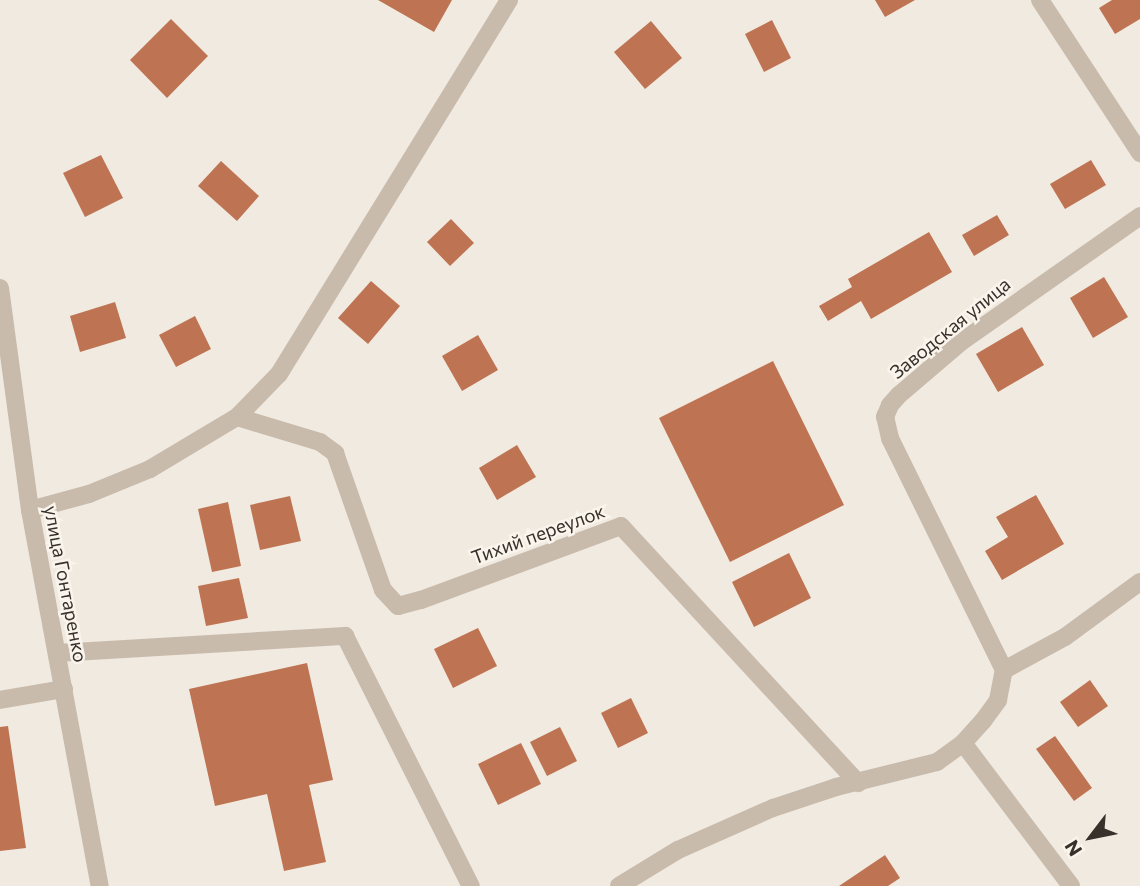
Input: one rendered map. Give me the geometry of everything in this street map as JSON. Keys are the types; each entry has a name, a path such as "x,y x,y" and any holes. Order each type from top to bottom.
{"street":[{"path":"30,510 89,494 150,469 236,416 279,374 509,0"},
{"path":"1040,0 1140,153"},
{"name":"Заводская улица","path":"1004,670 890,438 885,417 899,395 961,342 1140,216"},
{"name":"улица Гонтаренко","path":"0,288 30,510 100,886"},
{"name":"Тихий переулок","path":"236,416 320,442 335,453 383,590 398,606 421,600 621,526 859,783"},
{"path":"619,886 678,850 773,808 937,762 964,743 998,700 1004,670 1065,637 1140,582"},
{"path":"57,653 345,636 471,886"},
{"path":"0,700 64,689"},
{"path":"964,743 1071,886"}],"building":[{"path":"378,0 452,0 434,32"},
{"path":"875,0 915,0 885,17"},
{"path":"1112,0 1140,0 1140,19 1115,34 1099,8"},
{"path":"171,19 208,56 167,98 130,60"},
{"path":"772,20 791,58 764,72 745,34"},
{"path":"651,21 682,58 645,89 614,52"},
{"path":"101,155 123,198 85,217 63,173"},
{"path":"1091,160 1106,185 1065,209 1050,184"},
{"path":"221,161 259,196 237,221 198,186"},
{"path":"997,215 1009,235 974,256 962,235"},
{"path":"451,219 474,243 450,266 427,242"},
{"path":"929,232 952,272 871,319 861,301 828,321 819,306 852,287 848,279"},
{"path":"1104,277 1128,317 1093,338 1070,298"},
{"path":"371,281 400,306 368,344 338,318"},
{"path":"115,302 126,338 80,352 70,316"},
{"path":"195,316 211,349 176,367 159,335"},
{"path":"1022,327 1044,365 998,392 976,354"},
{"path":"478,335 498,370 462,391 442,356"},
{"path":"773,361 844,505 730,562 659,418"},
{"path":"517,445 536,477 497,500 479,468"},
{"path":"1036,495 1064,544 1002,580 985,551 1008,537 996,517"},
{"path":"290,496 301,541 260,550 250,505"},
{"path":"228,502 241,566 212,572 198,509"},
{"path":"789,553 811,598 754,627 732,582"},
{"path":"239,578 248,618 206,626 198,586"},
{"path":"478,628 497,666 453,688 434,649"},
{"path":"307,663 333,780 309,785 326,862 284,871 267,794 215,806 189,689"},
{"path":"1090,680 1108,706 1078,727 1060,702"},
{"path":"631,698 648,733 618,748 601,713"},
{"path":"8,726 26,848 0,851 0,727"},
{"path":"560,727 577,761 547,776 530,742"},
{"path":"1055,736 1092,788 1074,801 1036,749"},
{"path":"521,743 541,784 498,805 478,764"},
{"path":"885,855 900,878 888,886 839,886"}]}
